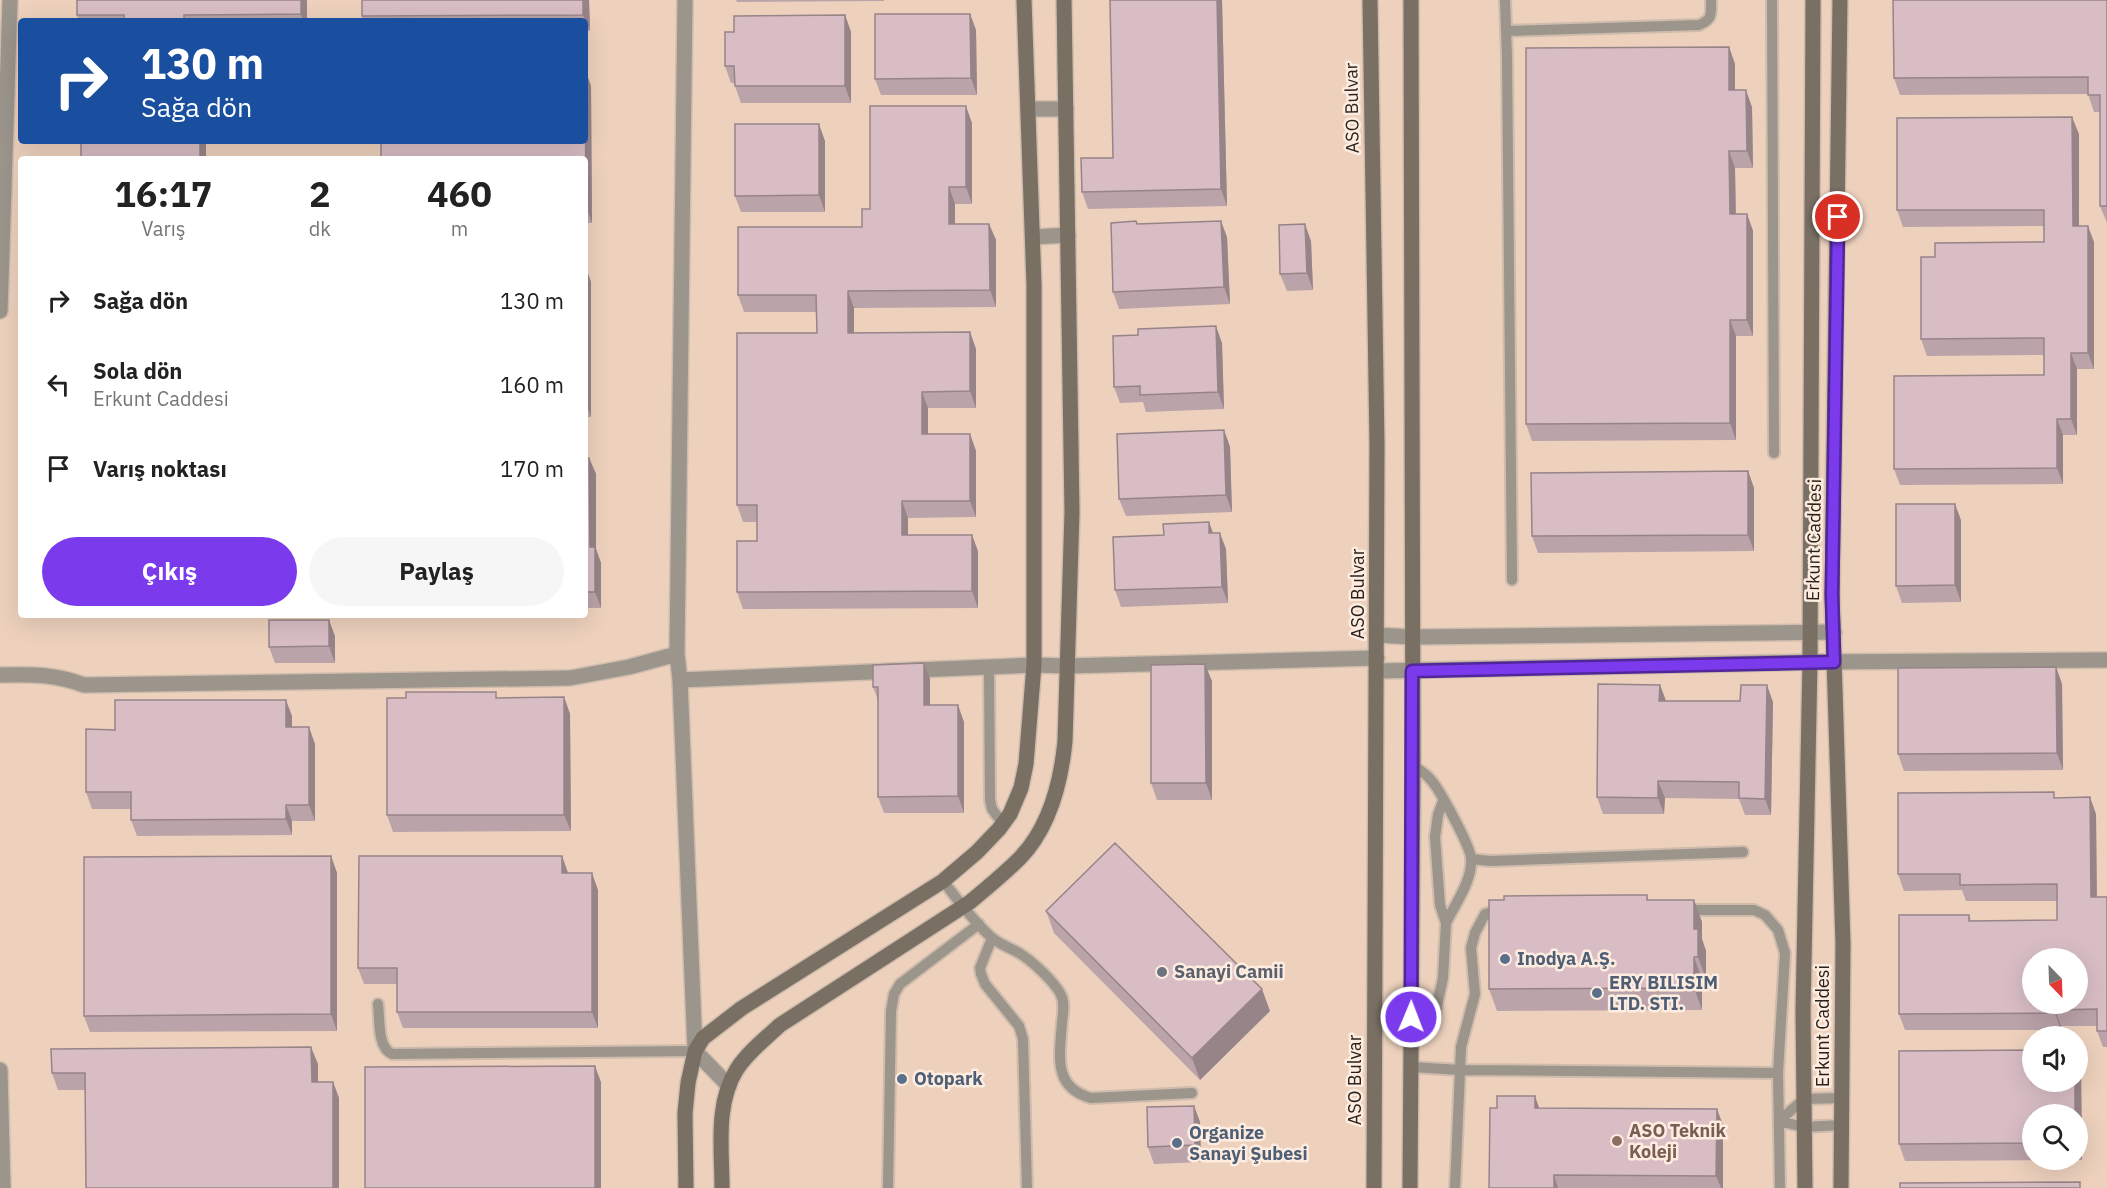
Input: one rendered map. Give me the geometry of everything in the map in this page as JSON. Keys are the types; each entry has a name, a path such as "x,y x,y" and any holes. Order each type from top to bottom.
{"street":[{"path":"0,310 10,0"},
{"path":"685,0 676,654 680,680 695,1051 688,1083 685,1113 686,1188"},
{"path":"695,1051 703,1038 742,1008 943,881 977,852 1003,824 1021,788 1026,764 1034,665 1034,285 1024,0"},
{"path":"723,1188 722,1116 725,1096 737,1068 755,1047 780,1025 963,907 1021,857 1043,826 1059,778 1063,758 1072,512 1064,0"},
{"name":"ASO Bulvar","path":"1370,0 1377,445 1374,1188"},
{"path":"1410,1188 1413,766 1411,0"},
{"path":"1805,1188 1803,1011 1810,662 1813,0"},
{"name":"Erkunt Caddesi","path":"1840,0 1832,595 1843,944 1841,1188"},
{"path":"1028,109 1066,109"},
{"path":"1033,237 1068,235"},
{"path":"1377,635 1412,637 1834,632"},
{"path":"0,675 37,674 64,678 84,685 570,678 676,654"},
{"path":"680,680 1034,665 1377,664 1412,671 1810,662 2107,660"},
{"path":"695,1051 729,1086"},
{"path":"0,1070 3,1188"}],"lane":[{"path":"1505,0 1512,580"},
{"path":"1506,31 1699,25 1707,22 1711,15 1711,0"},
{"path":"1772,0 1774,453"},
{"path":"988,667 990,800 1003,824"},
{"path":"1413,766 1431,780 1467,844 1471,859 1469,873 1462,891 1446,923"},
{"path":"1411,1037 1422,1035 1436,1017 1443,978 1446,923 1440,905 1435,845 1438,815 1443,801"},
{"path":"1471,859 1490,861 1743,852"},
{"path":"943,881 992,938 1029,960 1057,988 1064,1003 1060,1050 1061,1069 1065,1079 1078,1094 1091,1098 1192,1093"},
{"path":"1455,1188 1461,1047 1474,994 1471,948 1475,933 1485,914 1497,909 1508,909"},
{"path":"1672,910 1754,910 1766,915 1778,930 1785,953 1778,1073 1780,1188"},
{"path":"888,1188 891,1011 894,994 900,984 979,924"},
{"path":"992,938 980,968 981,975 985,984 1018,1026 1023,1039 1028,1188"},
{"path":"378,1004 383,1045 387,1052 392,1054 695,1051"},
{"path":"1411,1067 1460,1070 1778,1073"},
{"path":"1779,1121 1804,1099 1842,1098"},
{"path":"1779,1121 1804,1127 1842,1125"}],"shaded area":[{"path":"0,0 2107,0 2107,1188 0,1188"}],"building":[{"path":"77,0 301,0 301,14 184,15 184,18 77,15"},
{"path":"362,0 583,0 583,15 362,16"},
{"path":"1110,0 1217,0 1221,189 1082,192 1081,158 1113,158"},
{"path":"1893,0 2107,0 2107,206 2100,206 2100,95 2088,95 2088,77 1894,78"},
{"path":"875,14 970,14 971,78 875,79"},
{"path":"845,15 845,86 735,86 734,66 725,66 725,32 734,32 734,16"},
{"path":"1729,47 1729,90 1746,90 1747,151 1729,151 1730,214 1747,214 1747,320 1730,320 1730,423 1526,424 1526,48"},
{"path":"870,106 966,106 966,187 949,187 949,224 989,224 990,290 848,291 848,333 970,332 970,391 922,392 922,434 970,434 970,501 902,501 902,535 972,535 972,591 737,592 737,541 757,541 757,505 737,505 737,333 817,333 816,295 738,295 738,227 862,227 862,209 870,209"},
{"path":"2072,117 2073,226 2088,226 2088,353 2071,353 2071,419 2057,419 2057,468 1894,469 1894,376 2044,375 2044,338 1921,339 1921,257 1935,257 1935,243 2044,242 2044,210 1897,210 1897,118"},
{"path":"735,124 819,124 819,195 735,196"},
{"path":"81,144 200,144 200,156 81,156"},
{"path":"381,144 586,144 586,156 381,156"},
{"path":"1136,221 1137,224 1221,221 1224,287 1113,292 1111,223"},
{"path":"1305,224 1307,273 1280,274 1279,225"},
{"path":"1216,326 1218,392 1140,395 1140,386 1114,387 1113,336 1138,335 1138,329"},
{"path":"1224,430 1226,495 1119,499 1117,434"},
{"path":"588,458 590,547 595,547 595,592 588,592"},
{"path":"1748,471 1748,535 1532,536 1531,473"},
{"path":"1896,504 1955,504 1955,585 1896,586"},
{"path":"1209,522 1209,533 1220,533 1222,587 1115,590 1113,537 1164,535 1163,524"},
{"path":"269,620 329,620 329,646 269,647"},
{"path":"924,663 924,705 958,705 958,796 878,797 878,687 873,687 873,665"},
{"path":"1205,664 1206,783 1151,783 1151,665"},
{"path":"2056,667 2057,753 1898,754 1898,668"},
{"path":"1598,684 1660,685 1659,701 1740,701 1741,685 1767,685 1765,799 1739,798 1739,782 1658,781 1658,798 1597,797"},
{"path":"406,692 496,692 496,698 564,697 564,815 387,815 387,698 406,698"},
{"path":"115,700 286,700 286,727 309,727 309,805 286,805 286,819 131,820 131,792 86,792 86,729 115,730"},
{"path":"2054,792 2054,798 2090,797 2091,897 2107,897 2107,1031 2097,1031 2097,1009 2088,1009 2088,948 2022,948 2022,1013 1899,1014 1899,915 1969,915 1969,921 2057,920 2057,884 1960,885 1960,874 1898,874 1898,793"},
{"name":"Sanayi Camii","path":"1115,843 1262,989 1192,1058 1046,911"},
{"path":"331,856 331,1014 84,1016 84,857"},
{"path":"359,856 562,856 562,873 592,873 592,1012 397,1012 397,968 358,968"},
{"path":"1647,895 1647,900 1694,900 1694,929 1698,929 1698,957 1694,957 1694,988 1489,989 1489,900 1504,900 1504,896"},
{"path":"311,1047 312,1082 333,1082 333,1188 86,1188 85,1073 52,1073 51,1049"},
{"path":"2022,1050 2022,1092 2075,1092 2075,1104 2022,1104 2022,1143 1899,1144 1899,1051"},
{"path":"595,1066 595,1188 365,1188 365,1067"},
{"path":"1497,1096 1535,1096 1535,1108 1717,1109 1716,1176 1554,1175 1554,1188 1489,1188 1490,1108 1497,1108"},
{"path":"1194,1106 1195,1145 1148,1147 1147,1107"},
{"path":"2080,1182 2080,1188 1900,1188 1900,1183"}],"place":[{"name":"Inodya A.Ş.","path":"1505,959"},
{"name":"Sanayi Camii","path":"1162,972"},
{"name":"ERY BILISIM LTD. STI.","path":"1597,993"},
{"name":"Otopark","path":"902,1079"},
{"name":"ASO Teknik Koleji","path":"1617,1141"},
{"name":"Organize Sanayi Şubesi","path":"1177,1143"}],"route":[{"path":"1411,1017 1412,671 1834,662 1832,595 1838,217"}]}
